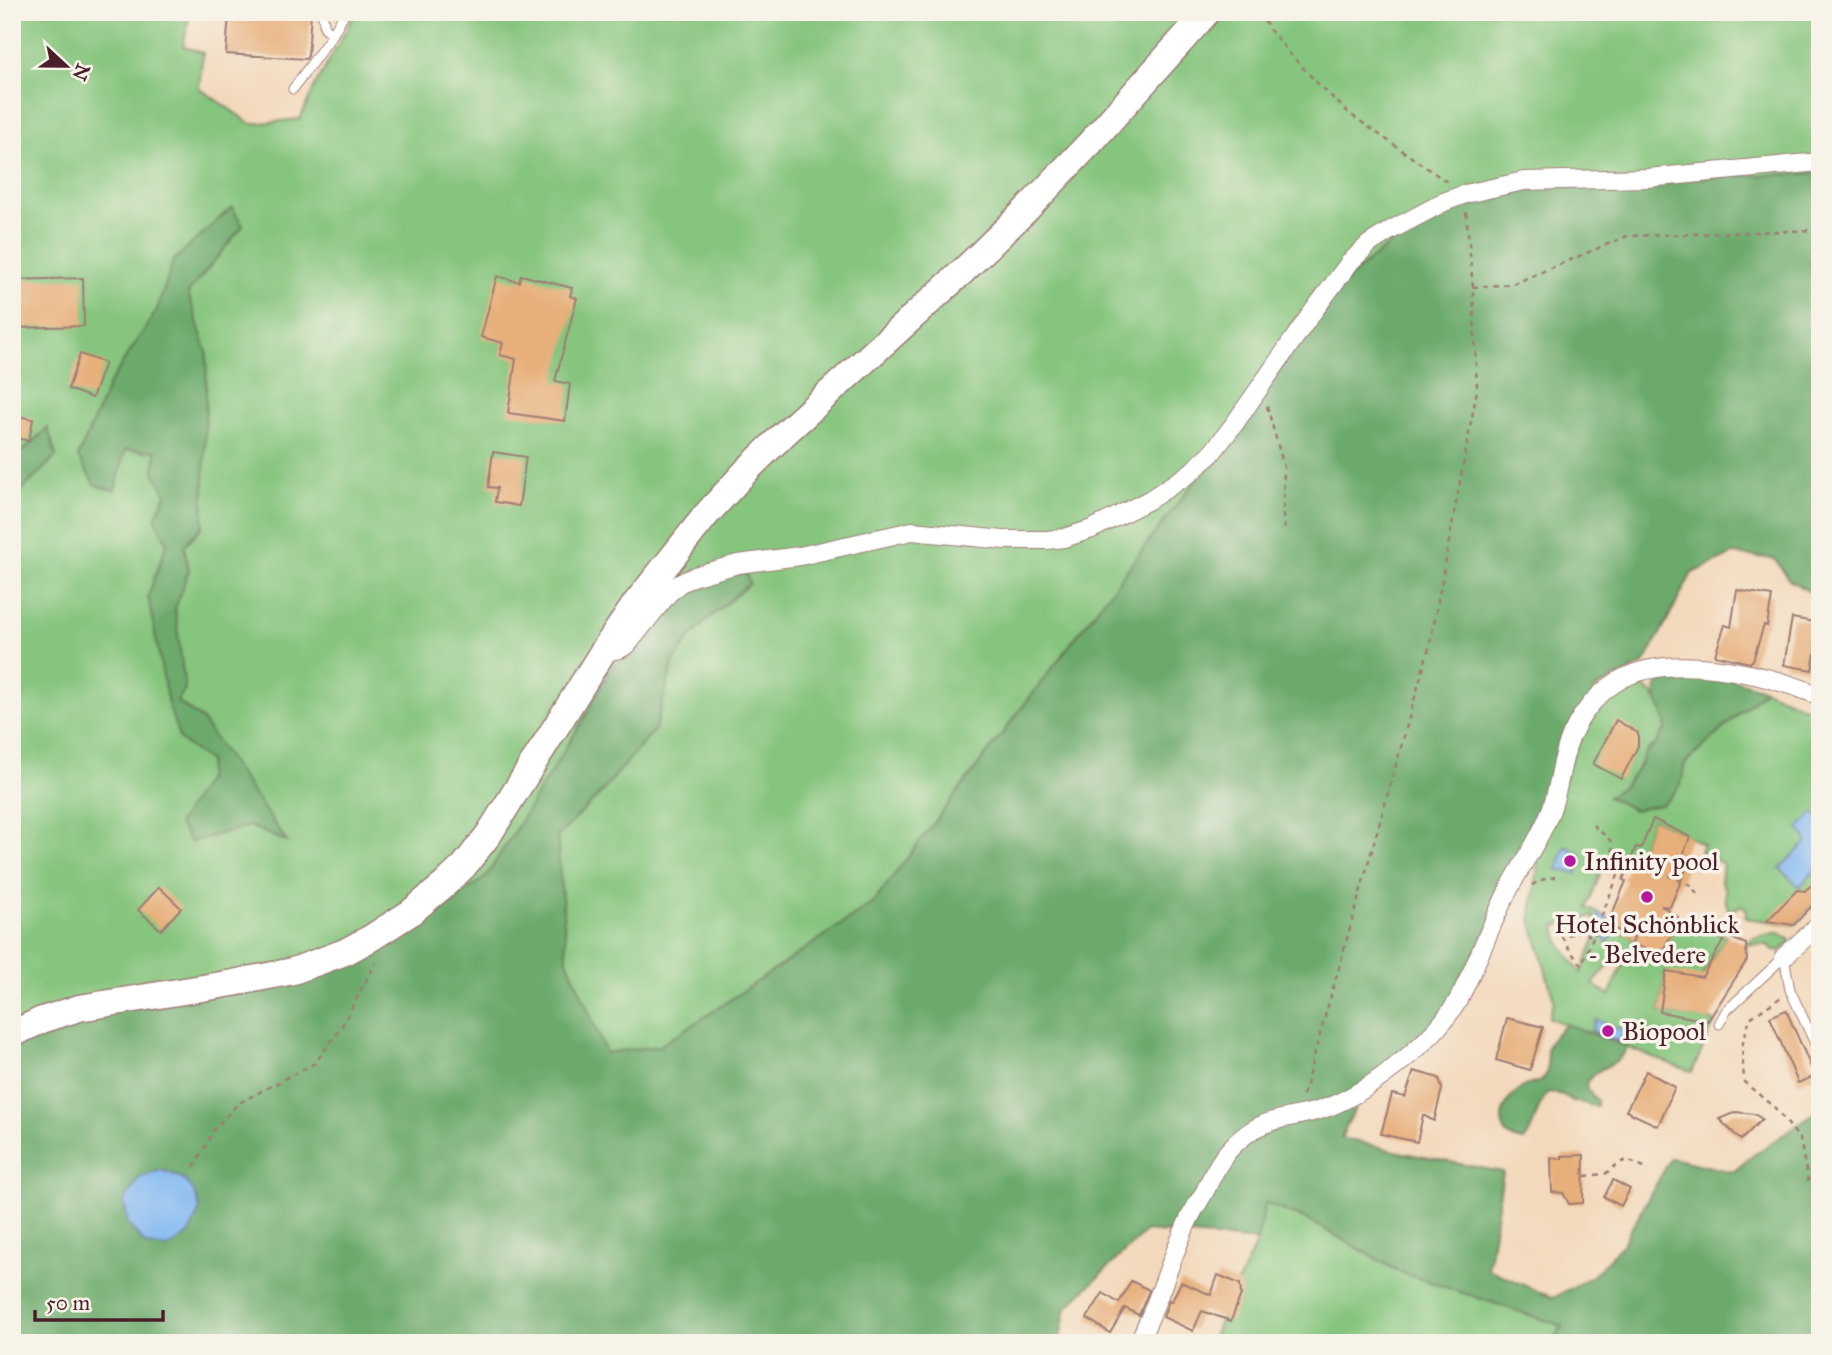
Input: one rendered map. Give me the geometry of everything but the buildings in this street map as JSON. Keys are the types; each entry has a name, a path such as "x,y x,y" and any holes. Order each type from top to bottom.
{"main road":[{"path":"12,1034 57,1014 79,1008 293,971 345,952 372,938 423,904 470,858 507,806 602,653 636,603 682,544 748,469 952,282 1028,208 1207,12"}],"street":[{"path":"602,653 627,645 679,584 716,570 912,531 1004,540 1047,541 1092,529 1149,500 1190,473 1222,441 1350,262 1369,244 1391,230 1465,194 1524,181 1647,178 1820,162"},
{"path":"1138,1343 1189,1220 1225,1154 1234,1144 1267,1122 1320,1110 1356,1095 1422,1043 1447,1017 1465,986 1504,898 1549,816 1568,745 1585,710 1596,697 1619,680 1634,674 1648,669 1674,667 1736,671 1820,696"},
{"path":"1784,957 1820,925"}],"lane":[{"path":"322,12 325,28 333,34"},
{"path":"293,89 333,34 345,12"},
{"path":"1784,957 1790,990 1820,1054"},
{"path":"1719,1024 1726,1011 1784,957"}],"path":[{"path":"1259,12 1279,42 1350,114 1465,194 1473,288 1477,390 1430,644 1298,1115"},
{"path":"1473,288 1513,284 1627,236 1820,230"},
{"path":"1261,387 1284,467 1285,533"},
{"path":"1593,825 1610,840 1614,855"},
{"path":"1593,937 1580,931 1562,937 1581,965 1597,928 1625,858 1690,885 1697,894"},
{"path":"1530,886 1555,877"},
{"path":"194,1167 215,1128 239,1103 316,1063 341,1028 378,958"},
{"path":"1790,990 1751,1018 1742,1046 1744,1082 1775,1108 1800,1139 1808,1181"},
{"path":"1585,1176 1605,1174 1627,1160 1649,1169"}],"green space":[{"path":"12,12 190,12 183,46 203,53 199,88 251,124 300,119 356,12 1820,12 1820,173 1541,184 1436,206 1352,275 873,903 659,1046 605,1053 567,960 557,837 599,795 655,729 674,661 690,638 750,583 674,601 632,657 613,666 588,712 486,877 425,921 366,951 12,1046 12,500 56,456 47,428 12,461"},
{"path":"1820,173 1820,259 1810,263 1820,300 1820,598 1789,580 1775,559 1733,554 1692,573 1644,664 1596,688 1550,800 1455,995 1440,1017 1366,1085 1341,1138 1503,1172 1488,1269 1553,1298 1594,1275 1622,1245 1671,1158 1733,1172 1820,1109 1820,1343 1550,1343 1563,1326 1400,1272 1310,1221 1265,1203 1257,1241 1146,1231 1066,1308 1059,1343 12,1343 12,1046 41,1026 366,951 425,921 486,877 588,712 613,665 632,657 674,601 686,590 709,579 745,572 750,583 690,638 674,661 655,729 599,795 557,837 567,960 606,1053 659,1046 873,903 1352,275 1437,206 1541,184"},
{"path":"232,207 243,226 188,293 207,353 203,526 184,546 189,570 175,609 185,690 177,701 202,720 287,842 249,826 191,842 178,824 207,779 209,761 180,740 168,704 148,596 167,543 155,518 166,494 154,472 156,451 125,450 115,491 95,485 78,457 109,384 157,310 173,261"},
{"path":"1820,259 1820,300 1810,263"},
{"path":"48,428 56,456 12,500 12,461"},
{"path":"1686,674 1727,679 1765,690 1685,763 1681,784 1669,799 1660,805 1635,810 1608,797 1636,772 1646,752 1657,743 1666,728 1655,693 1656,687 1670,678"},
{"path":"1632,681 1651,693 1663,712 1666,728 1657,743 1646,752 1636,772 1609,797 1635,810 1765,690 1820,714 1820,902 1815,902 1794,925 1746,918 1747,911 1743,905 1729,911 1721,882 1723,864 1700,851 1703,844 1653,819 1641,848 1636,847 1632,858 1615,851 1608,871 1602,869 1587,908 1600,914 1596,924 1593,916 1555,926 1561,945 1581,973 1599,930 1609,942 1614,929 1634,937 1632,944 1662,956 1678,917 1726,936 1693,991 1666,972 1660,1012 1715,1021 1692,1072 1549,1018 1554,1000 1531,915 1540,848 1584,725 1605,698","holes":["1615,958 1623,965 1609,995 1593,984"]},
{"path":"1780,933 1789,939 1790,943 1781,951 1767,945 1746,944 1753,938"},
{"path":"1566,1024 1628,1047 1619,1059 1596,1072 1586,1083 1597,1101 1597,1106 1548,1093 1540,1104 1528,1136 1524,1141 1513,1138 1506,1133 1503,1112 1509,1100 1519,1090 1544,1078 1549,1043"},
{"path":"1265,1203 1310,1221 1400,1272 1563,1326 1550,1343 1210,1343 1257,1241"}],"water":[{"path":"1813,813 1820,818 1820,866 1799,887 1780,868 1806,843 1806,837 1798,828"},
{"name":"Infinity pool","path":"1565,846 1581,854 1577,874 1557,869"},
{"path":"1600,914 1610,919 1607,926 1614,929 1608,943 1596,924"},
{"name":"Biopool","path":"1596,1020 1625,1031 1620,1042 1592,1031"},
{"path":"161,1170 177,1176 191,1187 200,1209 189,1234 168,1248 146,1245 128,1224 124,1202 139,1178"}],"place":[{"name":"Infinity pool","path":"1570,861"},
{"name":"Hotel Schönblick - Belvedere","path":"1647,897"},
{"name":"Biopool","path":"1608,1031"}]}
